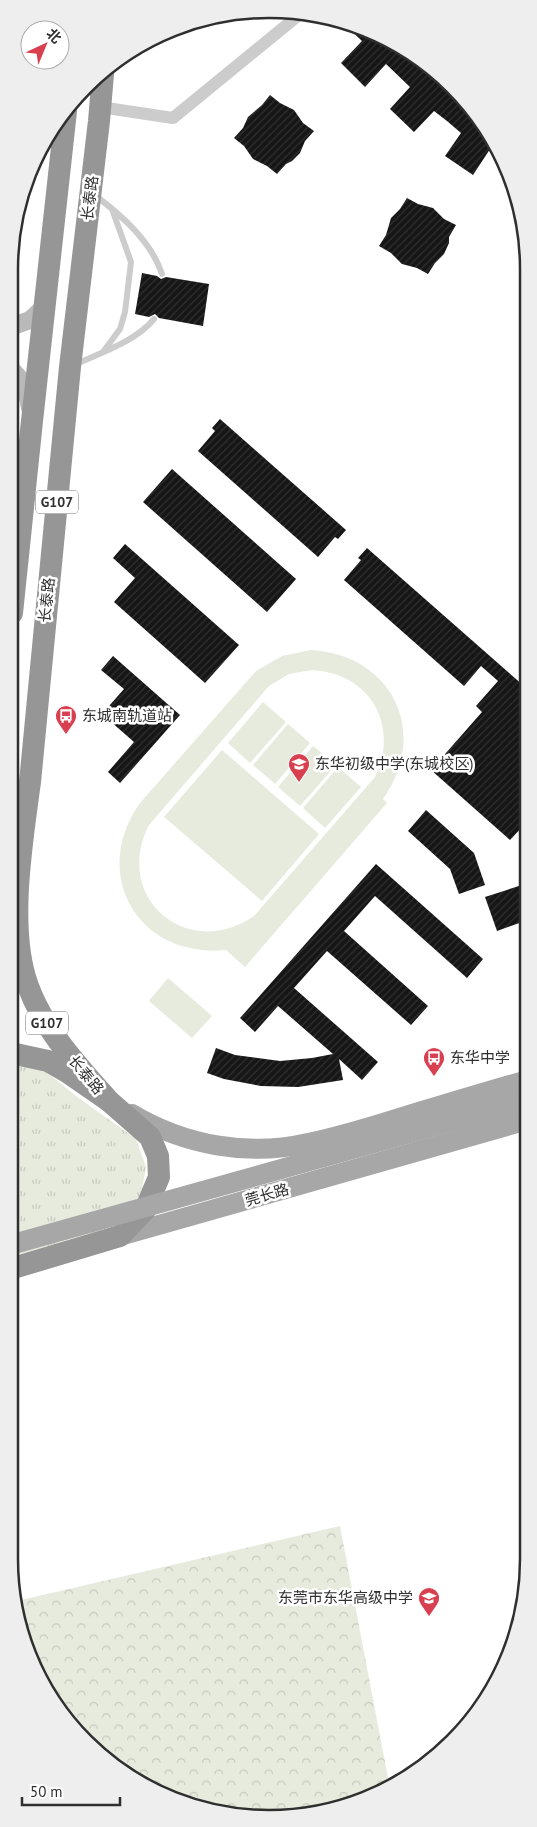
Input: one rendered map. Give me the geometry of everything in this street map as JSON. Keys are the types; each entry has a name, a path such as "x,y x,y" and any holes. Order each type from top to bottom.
{"highway":[{"name":"长泰路","path":"102,81 70,367 30,782 22,842 18,914 20,949 28,986 43,1016 62,1045 109,1101"},
{"name":"G107","path":"18,555 65,122"},
{"path":"18,1054 48,1061 109,1101"},
{"name":"G107","path":"109,1101 150,1138 158,1156 160,1177 145,1210 120,1236"},
{"name":"莞长路","path":"18,1266 120,1236"}],"main road":[{"path":"109,1101 141,1120 196,1142 264,1149 307,1144 520,1082"},
{"name":"莞长路","path":"18,1243 520,1102"},
{"name":"莞长路","path":"120,1236 520,1122"}],"street":[{"path":"100,107 172,118 294,19"},
{"path":"18,324 30,320 44,307"},
{"path":"18,376 22,380 28,397 32,421"}],"lane":[{"path":"91,192 138,233 159,265 162,274"},
{"path":"103,352 120,328 126,312 131,262 112,209"},
{"path":"70,367 146,330 154,320"}],"green space":[{"path":"311,650 340,655 363,666 382,682 395,702 402,724 403,749 397,774 383,799 387,803 245,967 226,950 195,949 169,941 147,926 131,907 122,884 120,858 125,830 140,803 256,671 282,656","holes":["312,670 332,673 350,681 364,691 375,705 381,721 384,739 382,758 375,777 254,916 229,928 204,931 182,926 162,915 148,898 140,876 140,851 149,825 269,686 289,674"]},
{"path":"263,702 286,722 250,763 228,743"},
{"path":"288,724 310,743 275,784 253,765"},
{"path":"313,746 336,765 300,806 278,787"},
{"path":"222,750 319,834 262,901 164,817"},
{"path":"338,767 361,787 325,828 303,808"},
{"path":"168,978 212,1016 192,1038 149,1001"},
{"path":"18,1065 43,1069 76,1096 136,1139 146,1167 142,1189 129,1218 104,1233 18,1260"},
{"path":"340,1526 388,1779 333,1801 317,1805 268,1810 220,1805 188,1796 157,1784 116,1758 91,1736 69,1711 43,1670 31,1639 21,1600"}],"building":[{"path":"353,33 380,43 421,69 446,91 468,116 490,150 473,175 445,156 461,133 447,121 434,111 414,132 390,109 410,87 386,64 365,87 341,63 362,41"},
{"path":"270,95 294,110 303,123 314,131 305,141 300,153 277,174 253,159 244,146 234,138 243,128 248,117"},
{"path":"407,198 418,204 433,208 444,219 456,225 449,237 449,243 444,254 428,274 417,268 402,264 391,253 379,246 386,235 391,218"},
{"path":"142,273 157,276 161,279 166,277 209,284 203,326 159,318 155,314 149,317 135,314"},
{"path":"220,419 346,530 338,539 335,537 318,557 198,451 215,431 212,428"},
{"path":"172,469 296,579 267,612 143,502"},
{"path":"125,544 239,645 205,683 114,602 135,578 113,558"},
{"path":"367,548 520,683 520,829 510,840 431,770 482,712 476,706 498,681 481,666 464,686 344,580 361,560 358,558"},
{"path":"113,656 180,715 120,783 108,772 134,742 102,714 124,689 101,670"},
{"path":"426,810 474,853 485,885 459,894 450,869 408,831"},
{"path":"376,864 483,959 467,978 375,896 344,931 428,1006 411,1025 327,951 294,988 378,1062 362,1080 339,1059 343,1080 298,1087 261,1086 224,1079 207,1073 216,1048 235,1055 280,1061 333,1054 278,1006 255,1032 240,1018"},
{"path":"520,886 520,923 497,931 485,897"}],"place":[{"name":"东城南轨道站","path":"66,735"},
{"name":"东华初级中学(东城校区)","path":"299,783"},
{"name":"东华中学","path":"434,1077"},
{"name":"东莞市东华高级中学","path":"429,1617"}]}
